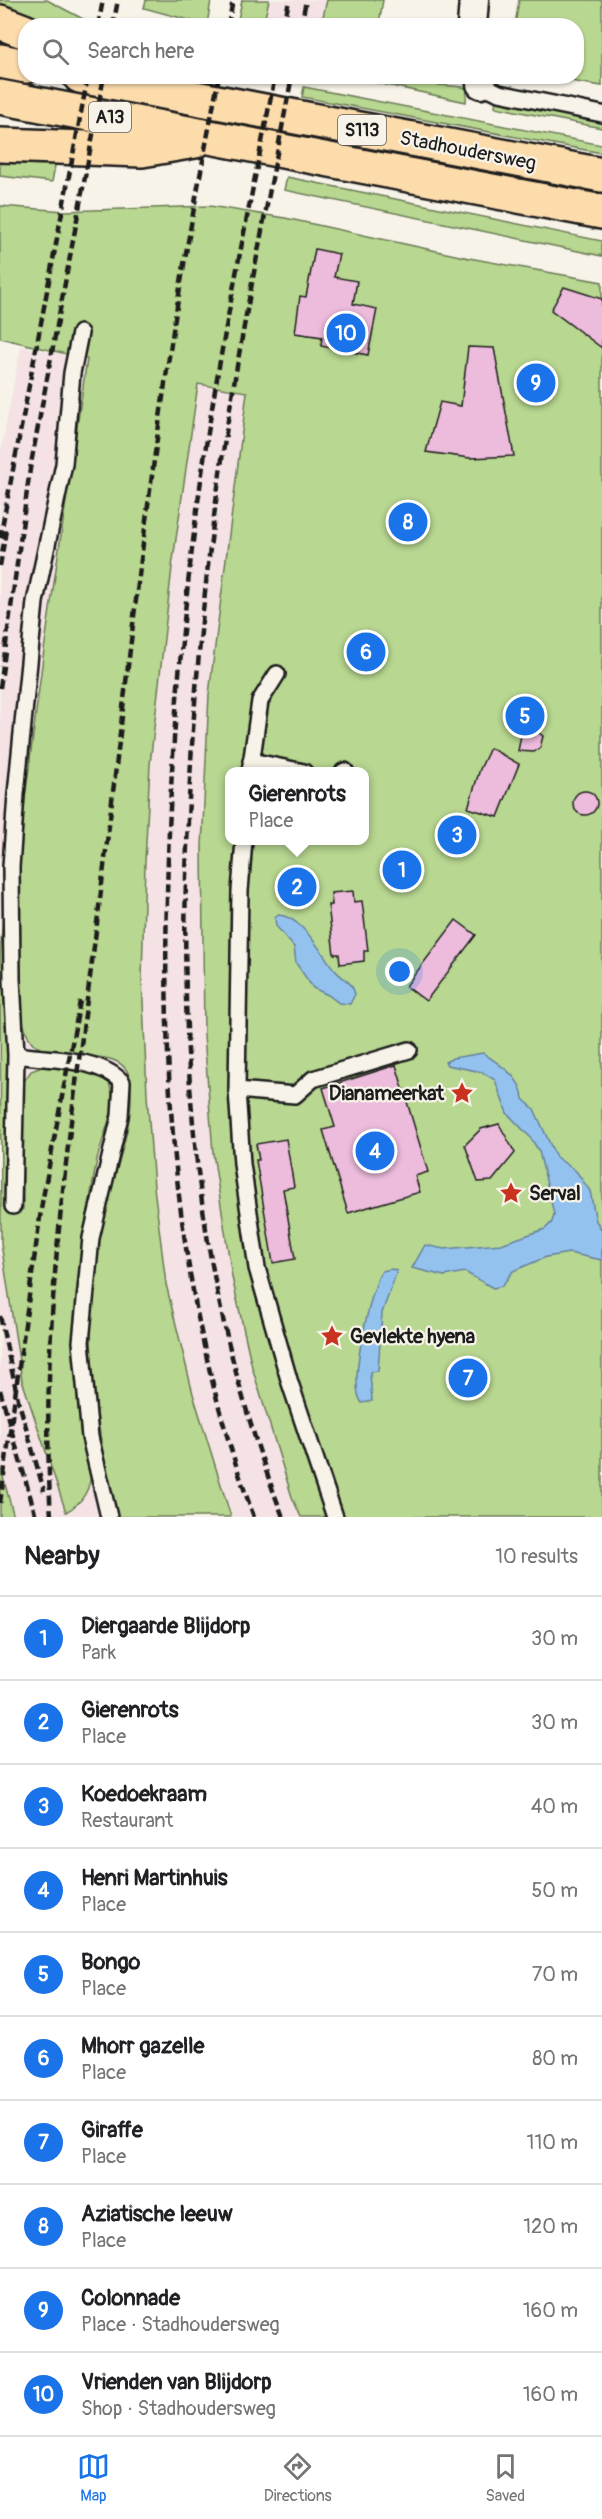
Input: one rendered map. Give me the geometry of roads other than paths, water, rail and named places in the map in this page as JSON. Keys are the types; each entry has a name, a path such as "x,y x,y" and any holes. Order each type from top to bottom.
{"main road":[{"path":"0,22 18,29"},
{"path":"0,61 18,64"},
{"name":"Stadhoudersweg","path":"131,84 602,175"},
{"name":"Stadhoudersweg","path":"0,97 220,137 602,212"},
{"name":"Stadhoudersweg","path":"0,146 142,150 220,137"}],"street":[{"path":"473,18 474,0"}],"lane":[{"path":"487,84 499,93 602,114"},
{"path":"14,1206 16,1055 11,889 16,794 35,603 64,464 72,373 80,333"},
{"path":"251,766 260,701 277,674"},
{"path":"244,845 240,891 237,1090 242,1164 257,1268 290,1383 335,1517"},
{"path":"237,1090 295,1095 314,1079 409,1050"},
{"path":"16,1055 98,1067 113,1073 122,1082 120,1116 91,1238 81,1342 90,1437 109,1517"}],"water":[{"path":"278,915 295,921 303,928 334,969 352,986 355,994 350,1004 339,1003 313,988 296,963 294,947 276,926 275,918"},
{"path":"483,1053 503,1067 519,1084 523,1099 534,1109 556,1157 576,1171 590,1191 596,1221 602,1230 602,1260 569,1253 546,1257 513,1271 502,1286 493,1288 465,1272 444,1276 412,1268 425,1245 444,1249 501,1244 545,1229 552,1222 554,1214 539,1151 530,1137 507,1113 495,1080 482,1072 447,1065 445,1062 453,1058"},
{"path":"392,1269 397,1271 382,1313 378,1371 370,1372 372,1401 362,1403 358,1394 358,1361 370,1302 382,1271"}],"railway":[{"path":"100,18 103,0"},
{"path":"115,18 118,0"},
{"path":"230,18 233,0"},
{"path":"286,18 289,0"},
{"path":"303,18 306,0"},
{"path":"0,538 86,84"},
{"path":"0,688 30,469 102,84"},
{"path":"51,1517 48,1441 50,1364 54,1288 69,1135 159,425 192,216 217,84"},
{"path":"254,1517 229,1442 208,1365 181,1211 168,1055 167,897 174,732 184,623 204,459 237,268 273,84"},
{"path":"283,1517 255,1438 233,1359 215,1280 202,1201 193,1122 185,959 190,773 208,568 237,368 290,84"},
{"path":"0,566 6,530"},
{"path":"0,1503 42,1203 80,1001"},
{"path":"0,1316 18,1399 44,1491"},
{"path":"0,1390 36,1517"}],"place":[{"name":"Vrienden van Blijdorp","path":"346,333"},
{"name":"Colonnade","path":"536,383"},
{"name":"Aziatische leeuw","path":"408,522"},
{"name":"Mhorr gazelle","path":"366,652"},
{"name":"Bongo","path":"525,716"},
{"name":"Koedoekraam","path":"457,835"},
{"name":"Diergaarde Blijdorp","path":"402,870"},
{"name":"Gierenrots","path":"297,887"},
{"name":"Dianameerkat","path":"462,1093"},
{"name":"Henri Martinhuis","path":"375,1151"},
{"name":"Serval","path":"511,1193"},
{"name":"Gevlekte hyena","path":"332,1336"},
{"name":"Giraffe","path":"468,1378"}]}
